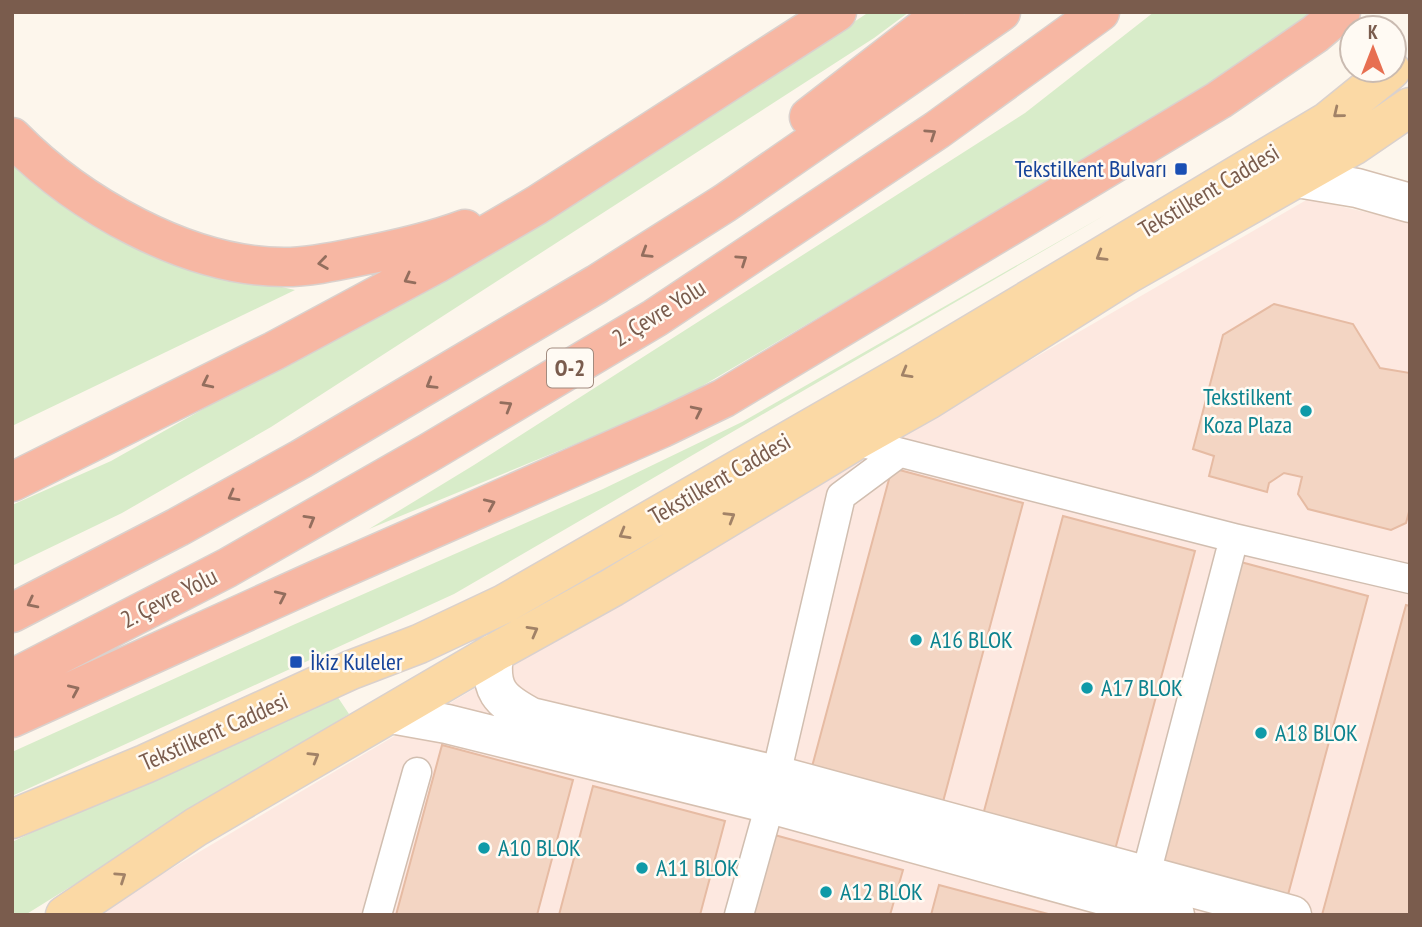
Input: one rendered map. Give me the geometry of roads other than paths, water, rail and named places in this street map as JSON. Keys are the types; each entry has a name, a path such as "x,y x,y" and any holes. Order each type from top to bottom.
{"highway":[{"path":"12,482 274,351 436,264 537,205 837,12"},
{"path":"725,203 812,114 945,12"},
{"name":"O-2","path":"12,613 178,527 335,440 597,284 725,203 1001,12"},
{"name":"2. Çevre Yolu","path":"12,679 227,568 430,452 655,318 937,130 1100,12"},
{"path":"12,719 724,398 1219,100 1315,34 1341,12"},
{"path":"12,137 37,163 75,190 153,236 188,249 243,263 284,267 322,264 433,240 481,222 572,180"}],"main road":[{"name":"Tekstilkent Caddesi","path":"12,819 145,764 504,604 908,372 1328,121 1374,84"},
{"name":"Tekstilkent Caddesi","path":"65,915 195,827 613,587 928,400 1128,274 1353,146 1410,107"},
{"path":"351,670 361,697 374,709 402,707 415,685 413,672 393,655"}],"street":[{"name":"Tekstilkent Caddesi","path":"1297,178 1357,188 1410,203"},
{"path":"855,441 1234,538 1410,579"},
{"path":"739,915 773,789 841,496 899,453"},
{"path":"1139,898 1234,538"},
{"path":"494,653 494,686 506,704 531,717 1139,898 1175,915"},
{"path":"402,707 447,724 773,789"},
{"path":"377,915 417,772"},
{"path":"1139,898 1292,915"}],"place":[{"name":"Tekstilkent Bulvarı","path":"1181,169"},
{"name":"Tekstilkent Koza Plaza","path":"1306,411"},
{"name":"A16 BLOK","path":"916,640"},
{"name":"İkiz Kuleler","path":"296,662"},
{"name":"A17 BLOK","path":"1087,688"},
{"name":"A18 BLOK","path":"1261,733"},
{"name":"A10 BLOK","path":"484,848"},
{"name":"A11 BLOK","path":"642,868"},
{"name":"A12 BLOK","path":"826,892"}]}
